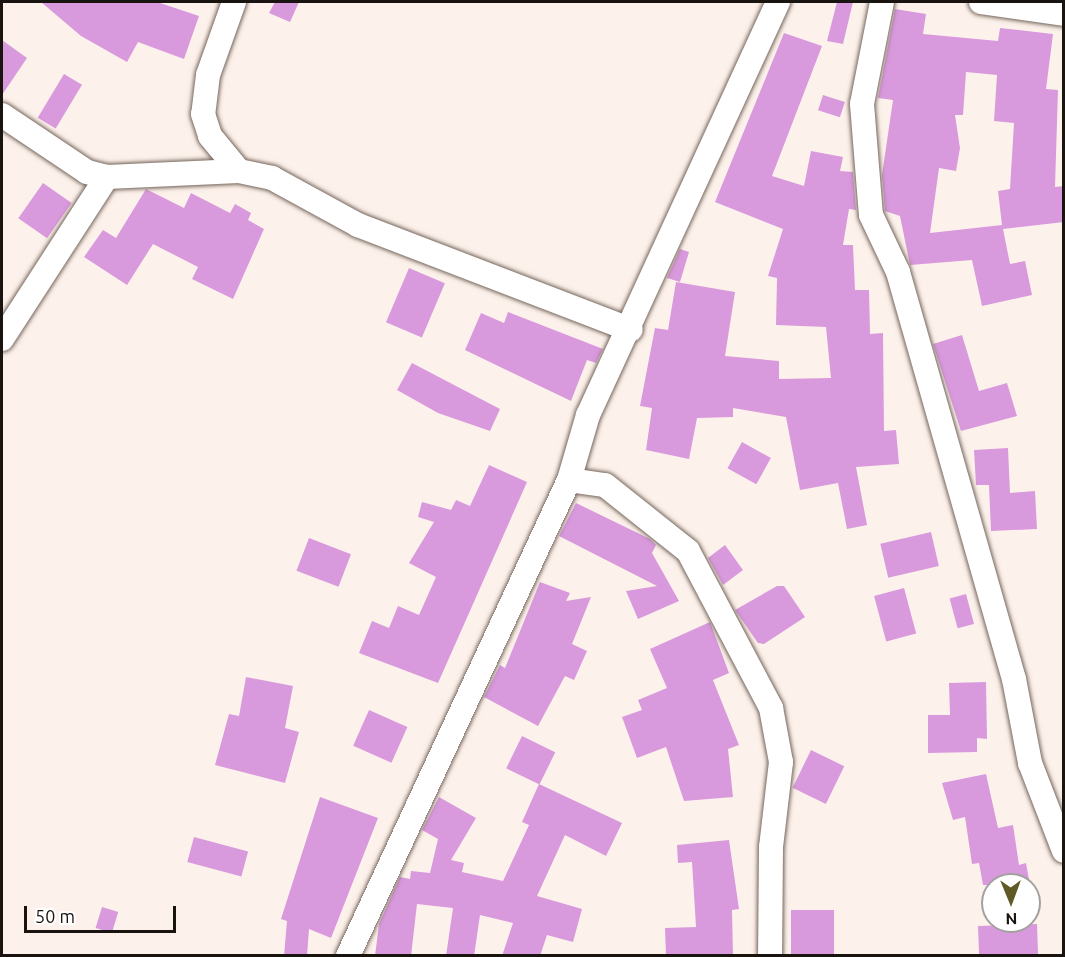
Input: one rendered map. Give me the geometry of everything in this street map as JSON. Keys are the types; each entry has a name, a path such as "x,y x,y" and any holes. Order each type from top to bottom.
{"street":[{"path":"234,2 208,75 203,114 210,136 239,171"},
{"path":"348,956 579,480 578,443 778,2"},
{"path":"882,2 862,104 871,215 898,272 1014,679 1030,763 1064,851"},
{"path":"981,2 1064,14"},
{"path":"2,115 87,172 107,177 239,171 272,178 358,225 631,330"},
{"path":"2,339 107,177"},
{"path":"579,480 631,503 688,551 771,708 781,762 771,847 770,956"}],"building":[{"path":"41,2 157,2 199,16 184,59 138,42 127,62 81,36"},
{"path":"275,2 299,2 290,22 269,13"},
{"path":"837,2 853,2 843,44 827,41"},
{"path":"895,9 926,14 923,34 998,41 1000,28 1053,34 1046,89 1058,90 1055,187 1064,186 1064,222 1003,229 1010,264 1025,261 1032,295 982,306 972,260 910,265 900,216 885,211 882,175 893,100 878,98","holes":["966,72 997,75 994,121 1014,123 1010,189 998,191 1002,225 930,233 939,168 956,171 960,148 955,115 963,115"]},
{"path":"784,33 822,46 772,176 804,186 811,151 843,157 840,171 853,172 856,210 849,209 843,245 853,245 855,290 869,290 870,334 883,333 884,431 896,430 899,464 856,467 867,525 847,529 838,483 800,490 786,417 733,408 733,417 697,418 689,459 646,450 652,408 640,406 655,328 668,330 676,282 735,292 725,356 779,361 779,379 831,378 826,327 776,325 777,278 768,276 783,229 715,202"},
{"path":"2,40 27,58 2,95"},
{"path":"64,74 82,85 56,129 38,118"},
{"path":"823,95 845,102 840,117 818,110"},
{"path":"43,183 72,203 47,238 18,218"},
{"path":"146,189 184,208 191,193 230,213 235,204 251,213 248,220 264,229 233,299 192,279 198,267 153,244 127,285 84,257 103,230 116,238"},
{"path":"680,249 689,252 680,282 667,278"},
{"path":"409,268 445,283 422,338 386,322"},
{"path":"508,312 603,349 596,363 587,360 571,401 465,350 481,313 504,323"},
{"path":"962,335 979,391 1007,383 1017,416 961,431 933,344"},
{"path":"412,363 500,409 490,431 438,413 397,390"},
{"path":"742,442 771,458 756,484 727,468"},
{"path":"1008,448 1010,493 1035,491 1037,529 991,531 989,485 976,485 974,450"},
{"path":"489,465 527,482 438,683 359,653 372,621 389,628 398,606 419,615 436,577 409,563 434,522 418,517 422,502 451,510 456,500 470,506"},
{"path":"576,503 650,539 656,545 652,553 679,601 638,619 626,591 657,586 559,536"},
{"path":"931,532 939,566 888,578 880,544"},
{"path":"309,538 351,554 338,587 296,571"},
{"path":"725,545 743,570 723,585 708,558"},
{"path":"540,582 570,593 566,601 591,597 572,644 587,651 574,680 565,676 538,726 484,697 500,665 505,668"},
{"path":"777,586 784,586 805,617 764,644 758,643 735,610"},
{"path":"904,588 916,633 886,641 874,596"},
{"path":"966,594 974,624 958,628 950,598"},
{"path":"710,622 729,673 713,680 739,745 728,749 733,797 684,801 666,747 637,758 622,717 642,710 638,700 667,688 650,649"},
{"path":"246,677 293,686 285,728 299,732 285,783 215,765 229,714 239,716"},
{"path":"986,682 987,739 977,738 977,752 928,753 928,715 950,715 949,683"},
{"path":"369,710 407,727 392,763 353,746"},
{"path":"522,736 555,752 539,785 506,768"},
{"path":"811,750 844,766 826,804 793,788"},
{"path":"986,774 998,828 1013,825 1019,865 1026,863 1028,873 981,874 979,863 972,864 965,817 953,820 942,783"},
{"path":"539,784 622,823 606,856 565,835 537,896 582,909 573,942 547,935 540,956 502,956 513,923 480,915 474,956 446,956 453,908 417,904 411,956 375,956 379,924 400,877 410,879 411,871 430,873 438,839 422,830 439,797 476,818 451,860 464,863 462,872 503,881 529,825 522,822"},
{"path":"320,797 378,818 331,938 309,929 307,956 284,956 287,921 281,919"},
{"path":"194,837 248,851 241,877 187,862"},
{"path":"729,840 739,909 732,910 733,956 666,956 665,928 696,927 692,862 678,863 677,845"},
{"path":"102,907 118,912 112,933 96,928"},
{"path":"791,910 834,910 834,956 791,956"},
{"path":"978,926 981,926 981,933 1037,933 1038,956 979,956"}]}
